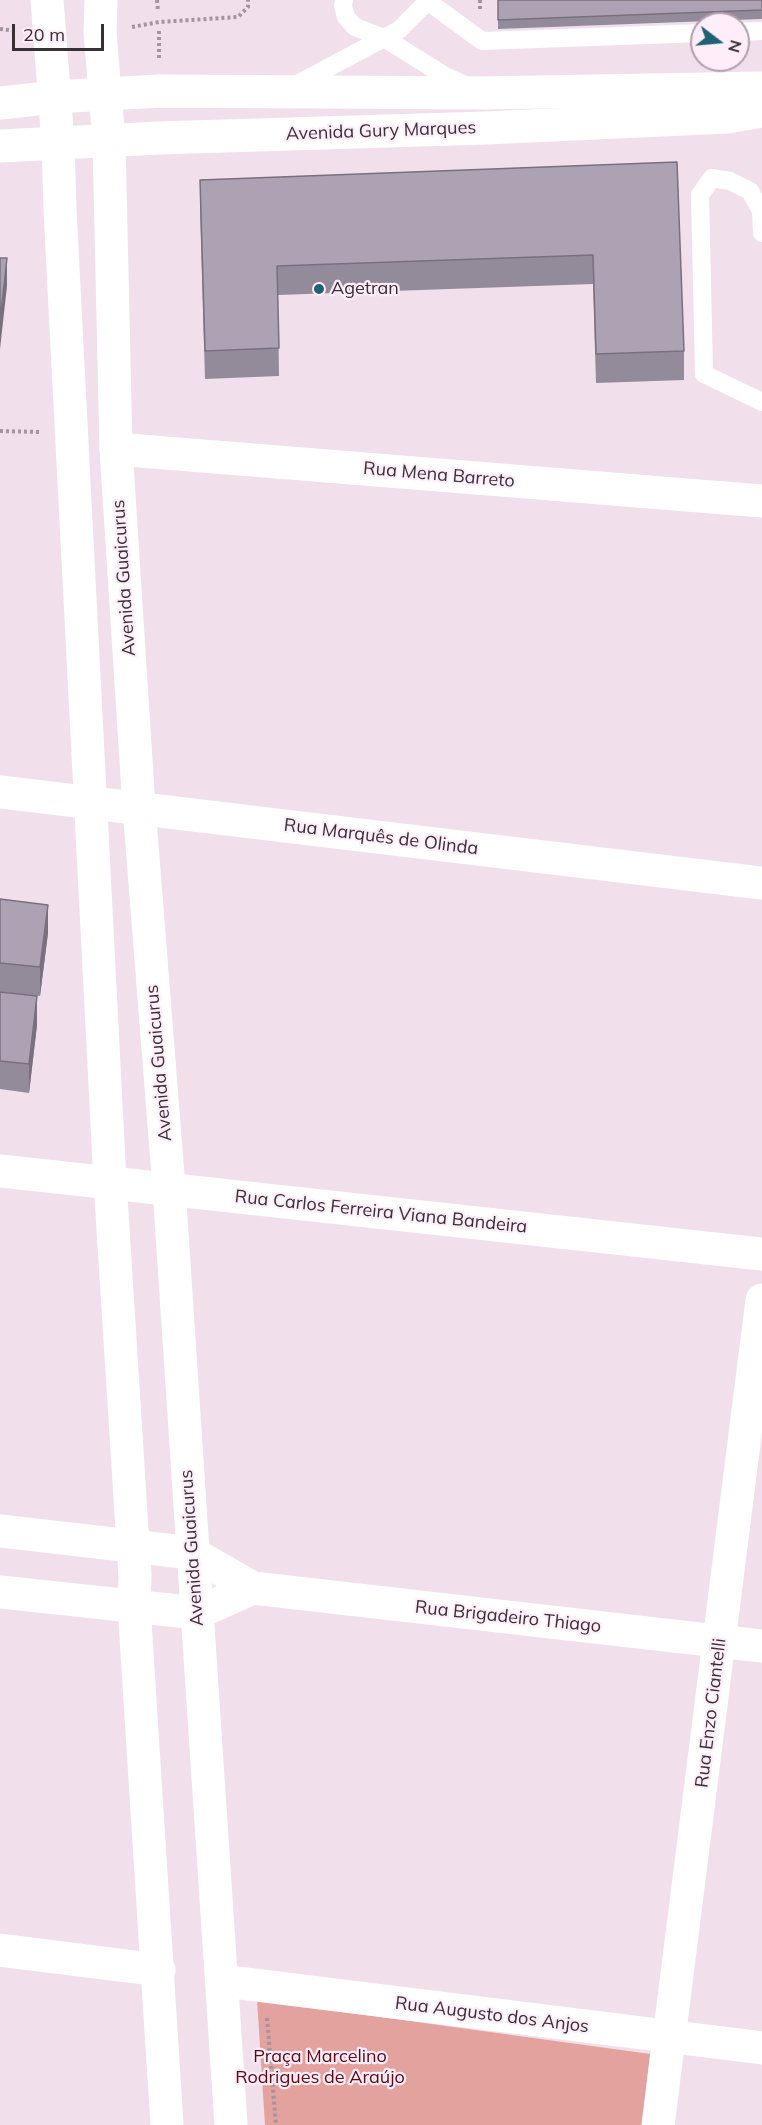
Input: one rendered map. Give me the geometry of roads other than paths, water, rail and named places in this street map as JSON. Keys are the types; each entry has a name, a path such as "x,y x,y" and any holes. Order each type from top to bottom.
{"main road":[{"path":"47,0 58,144 111,1182 135,1576 134,1606 159,1970 167,2125"},
{"name":"Avenida Guaicurus","path":"100,0 100,33 109,141 116,449 139,807 169,1188 231,2125"},
{"name":"Avenida Gury Marques","path":"0,103 55,97 159,91 484,93 762,88"},
{"name":"Avenida Gury Marques","path":"0,146 727,117 762,111"},
{"name":"Rua Mena Barreto","path":"116,449 762,501"},
{"name":"Rua Marquês de Olinda","path":"0,792 762,883"},
{"name":"Rua Carlos Ferreira Viana Bandeira","path":"0,1170 762,1254"},
{"name":"Rua Enzo Ciantelli","path":"658,2125 762,1300"},
{"path":"0,1531 192,1552"},
{"name":"Rua Brigadeiro Thiago","path":"192,1552 253,1588 762,1646"},
{"path":"0,1592 197,1613 253,1588"},
{"path":"0,1950 159,1970"},
{"name":"Rua Augusto dos Anjos","path":"223,1981 762,2048"}],"lane":[{"path":"344,0 346,17 355,27 384,38 446,76 484,93"},
{"path":"285,91 399,30 427,0 482,41 690,33"},
{"path":"762,233 761,211 750,191 730,181 712,178 700,195 704,374 762,402"}],"place":[{"name":"Agetran","path":"319,289"}],"park label":[{"name":"Praça Marcelino Rodrigues de Araújo","path":"320,2067"}]}
